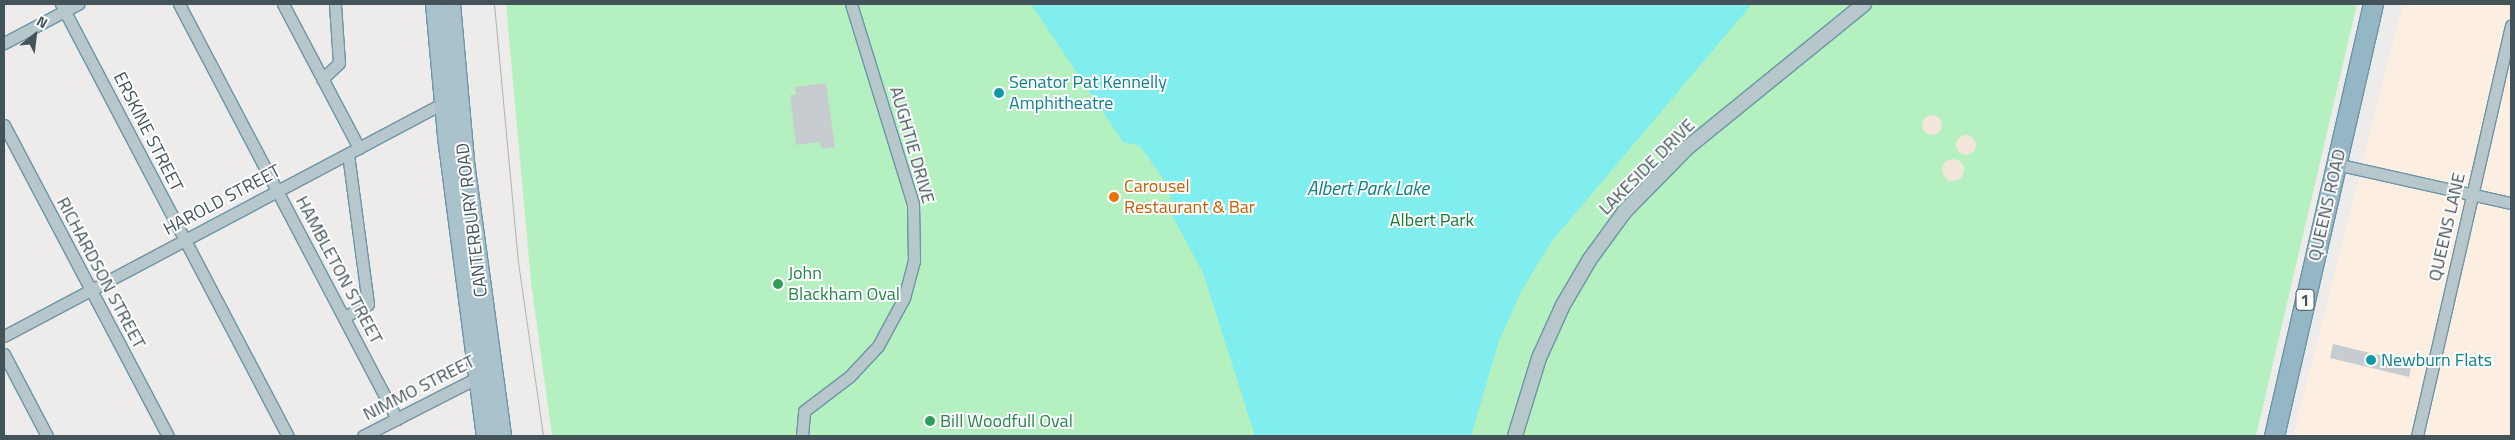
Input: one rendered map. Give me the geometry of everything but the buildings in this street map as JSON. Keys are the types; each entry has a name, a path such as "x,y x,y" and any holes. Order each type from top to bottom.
{"highway":[{"name":"QUEENS ROAD","path":"2274,436 2373,4"}],"main road":[{"name":"CANTERBURY ROAD","path":"436,4 450,99 484,374 486,436"},
{"name":"CANTERBURY ROAD","path":"450,99 451,4"},
{"name":"CANTERBURY ROAD","path":"484,374 502,436"}],"street":[{"path":"4,43 62,7 78,4"},
{"name":"HAMBLETON STREET","path":"179,4 397,419"},
{"path":"283,4 359,148"},
{"path":"322,80 339,63 335,4"},
{"name":"AUGHTIE DRIVE","path":"802,436 804,410 849,377 878,346 904,298 914,261 913,204 851,4"},
{"name":"LAKESIDE DRIVE","path":"1515,436 1539,358 1563,305 1590,259 1625,211 1688,148 1864,4"},
{"name":"ERSKINE STREET","path":"62,7 288,436"},
{"name":"QUEENS LANE","path":"2418,436 2511,26"},
{"name":"HAROLD STREET","path":"4,336 450,99"},
{"name":"RICHARDSON STREET","path":"4,126 168,436"},
{"path":"344,317 368,304 348,154"},
{"path":"2336,164 2511,203"},
{"path":"4,354 47,436"},
{"name":"NIMMO STREET","path":"363,436 378,433 397,419 484,374"}],"shaded area":[{"path":"2403,4 2511,4 2511,436 2293,436"}],"green space":[{"name":"Albert Park","path":"506,4 2357,4 2256,436 552,436 531,282"}],"sand":[{"path":"1932,115 1939,118 1942,125 1939,132 1932,135 1925,132 1922,125 1925,118"},
{"path":"1962,135 1970,135 1976,141 1976,149 1970,155 1962,155 1956,149 1956,141"},
{"path":"1953,159 1961,162 1964,170 1961,178 1953,181 1945,178 1942,170 1945,162"}],"water":[{"name":"Albert Park Lake","path":"1031,4 1752,4 1552,241 1522,290 1499,341 1471,436 1255,436 1203,273 1169,210 1173,204 1162,177 1140,146 1123,142"}],"tram line":[{"path":"494,4 518,262 543,436"}],"place":[{"name":"Senator Pat Kennelly Amphitheatre","path":"999,93"},
{"name":"Carousel Restaurant & Bar","path":"1114,197"},
{"name":"John Blackham Oval","path":"778,284"},
{"name":"Newburn Flats","path":"2371,360"},
{"name":"Bill Woodfull Oval","path":"930,421"}]}
